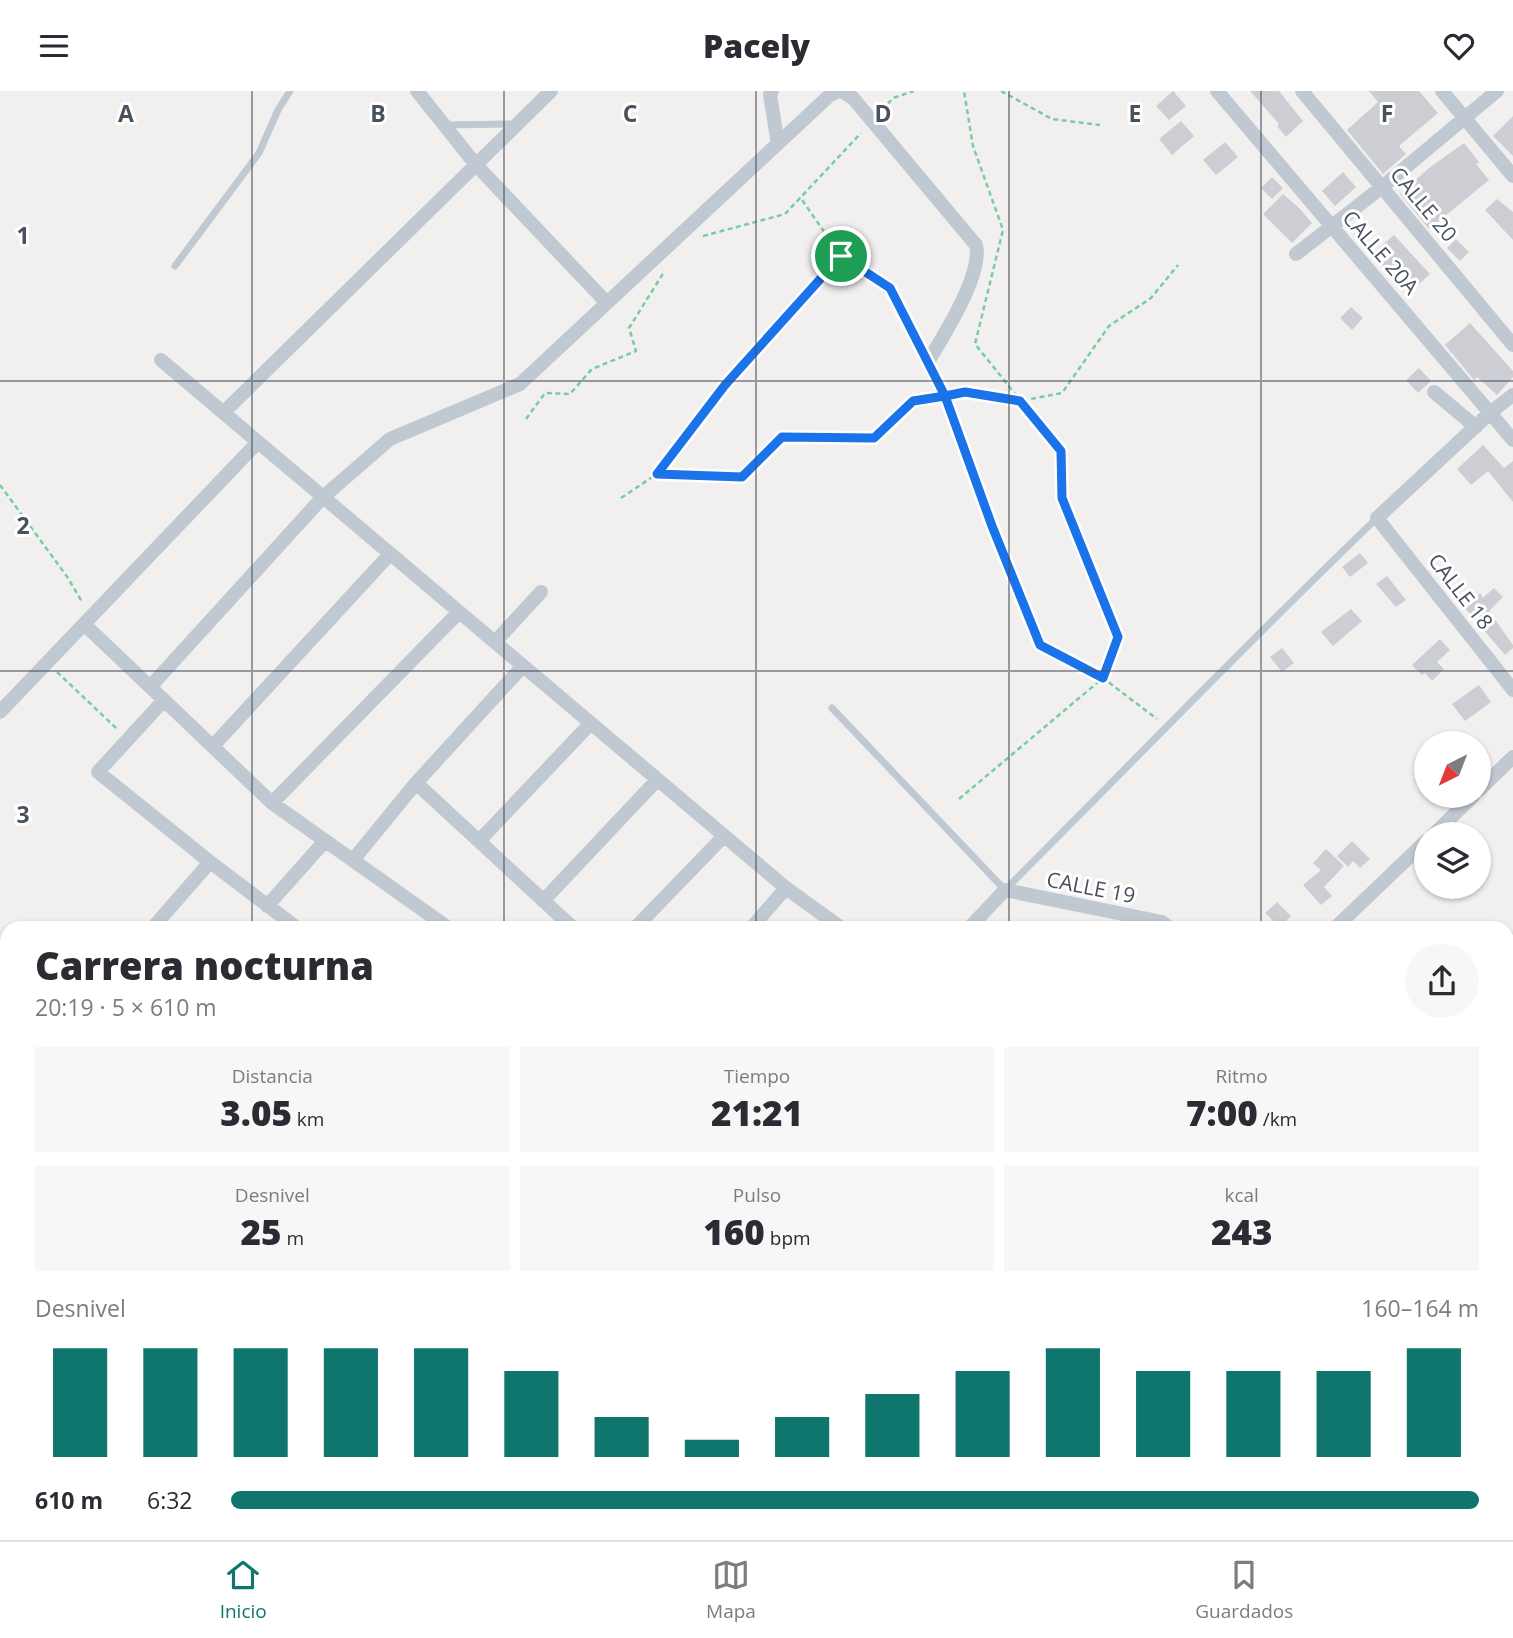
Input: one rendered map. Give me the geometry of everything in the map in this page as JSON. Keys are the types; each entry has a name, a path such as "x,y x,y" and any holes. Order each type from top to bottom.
{"street":[{"path":"417,91 477,166 607,303"},
{"path":"224,412 551,91"},
{"path":"772,91 770,95 778,144"},
{"path":"150,687 323,497 390,439 520,384 830,95 841,91 853,98 976,245 979,255 960,309 928,362"},
{"name":"CALLE 20A","path":"1217,91 1513,440"},
{"name":"CALLE 20","path":"1302,91 1513,345"},
{"path":"1442,91 1513,176"},
{"path":"1296,254 1382,187 1497,91"},
{"path":"161,360 786,888 832,921"},
{"path":"1434,392 1476,427"},
{"path":"1377,518 1491,412 1513,395"},
{"path":"0,712 258,442"},
{"name":"CALLE 18","path":"1377,518 1513,690"},
{"path":"213,746 390,554"},
{"path":"495,642 541,593"},
{"path":"272,803 459,612"},
{"path":"87,621 150,687 272,803 439,921"},
{"path":"353,860 416,783 523,666"},
{"path":"164,700 98,772 288,921"},
{"path":"479,841 591,723"},
{"path":"1491,778 1513,757"},
{"path":"543,901 657,780"},
{"path":"416,783 565,921"},
{"path":"1446,822 1460,809"},
{"path":"642,921 724,836"},
{"path":"267,905 324,841"},
{"path":"1342,921 1414,852"},
{"path":"159,921 210,862"},
{"path":"757,921 786,888"},
{"path":"976,921 1005,890"},
{"name":"CALLE 19","path":"1005,890 1140,921"}],"lane":[{"path":"175,266 259,153 278,110 290,91"},
{"path":"445,125 518,124"},
{"path":"832,708 1005,890 1168,728 1261,629 1377,518"}],"path":[{"path":"696,238 785,214 893,98 914,91"},
{"path":"959,799 1103,678 1118,637 1062,498 1061,451 975,344 1003,230 973,146 964,91"},
{"path":"1001,91 1052,119 1100,125"},
{"path":"800,197 841,256 890,288 945,396 992,526 1040,645 1103,678 1168,728"},
{"path":"621,498 657,474 725,385 841,256"},
{"path":"526,419 545,393 570,394 592,369 636,351 629,328 670,263"},
{"path":"657,474 742,477 782,437 874,438 913,401 965,392 1020,401 1062,393 1110,326 1152,298 1178,265"},
{"path":"0,485 68,577 87,621"},
{"path":"47,663 128,740"}],"building":[{"path":"1173,91 1186,106 1169,120 1156,106"},
{"path":"1250,91 1279,91 1303,121 1286,137 1277,126 1279,124"},
{"path":"1369,91 1419,91 1438,113 1399,146 1406,154 1383,174 1347,130 1378,102"},
{"path":"1513,116 1513,156 1493,136"},
{"path":"1181,121 1194,136 1172,155 1159,139"},
{"path":"1225,142 1238,157 1216,175 1203,160"},
{"path":"1464,143 1489,180 1429,229 1400,194 1429,168"},
{"path":"1343,172 1356,187 1335,206 1322,191"},
{"path":"1272,177 1283,188 1272,199 1261,188"},
{"path":"1283,194 1312,223 1292,243 1263,214"},
{"path":"1497,199 1513,212 1513,240 1485,210"},
{"path":"1394,235 1430,274 1409,293 1372,254"},
{"path":"1456,239 1469,252 1460,261 1447,248"},
{"path":"1351,307 1363,318 1352,330 1340,318"},
{"path":"1470,323 1513,371 1513,377 1497,395 1477,377 1474,380 1445,345"},
{"path":"1419,368 1431,381 1418,393 1406,380"},
{"path":"1483,445 1504,468 1513,461 1513,502 1488,471 1471,485 1457,469"},
{"path":"1360,553 1368,563 1350,577 1342,567"},
{"path":"1387,576 1406,600 1396,607 1376,584"},
{"path":"1494,588 1503,597 1489,611 1513,645 1505,655 1464,607 1480,593 1483,598"},
{"path":"1351,609 1362,621 1333,646 1321,632"},
{"path":"1440,639 1450,650 1437,662 1444,669 1432,681 1412,665"},
{"path":"1282,648 1294,663 1282,672 1270,657"},
{"path":"1479,685 1491,702 1465,721 1452,704"},
{"path":"1352,841 1370,859 1360,868 1353,861 1348,867 1337,856"},
{"path":"1326,849 1344,866 1324,887 1332,896 1321,905 1303,885 1321,870 1313,863"},
{"path":"1277,902 1291,916 1286,921 1274,921 1265,913"}],"route":[{"path":"841,256 725,385 657,474 742,477 782,437 874,438 913,401 945,396 992,526 1040,645 1103,678 1118,637 1062,498 1061,451 1020,401 965,392 945,396 890,288 841,256"}]}
